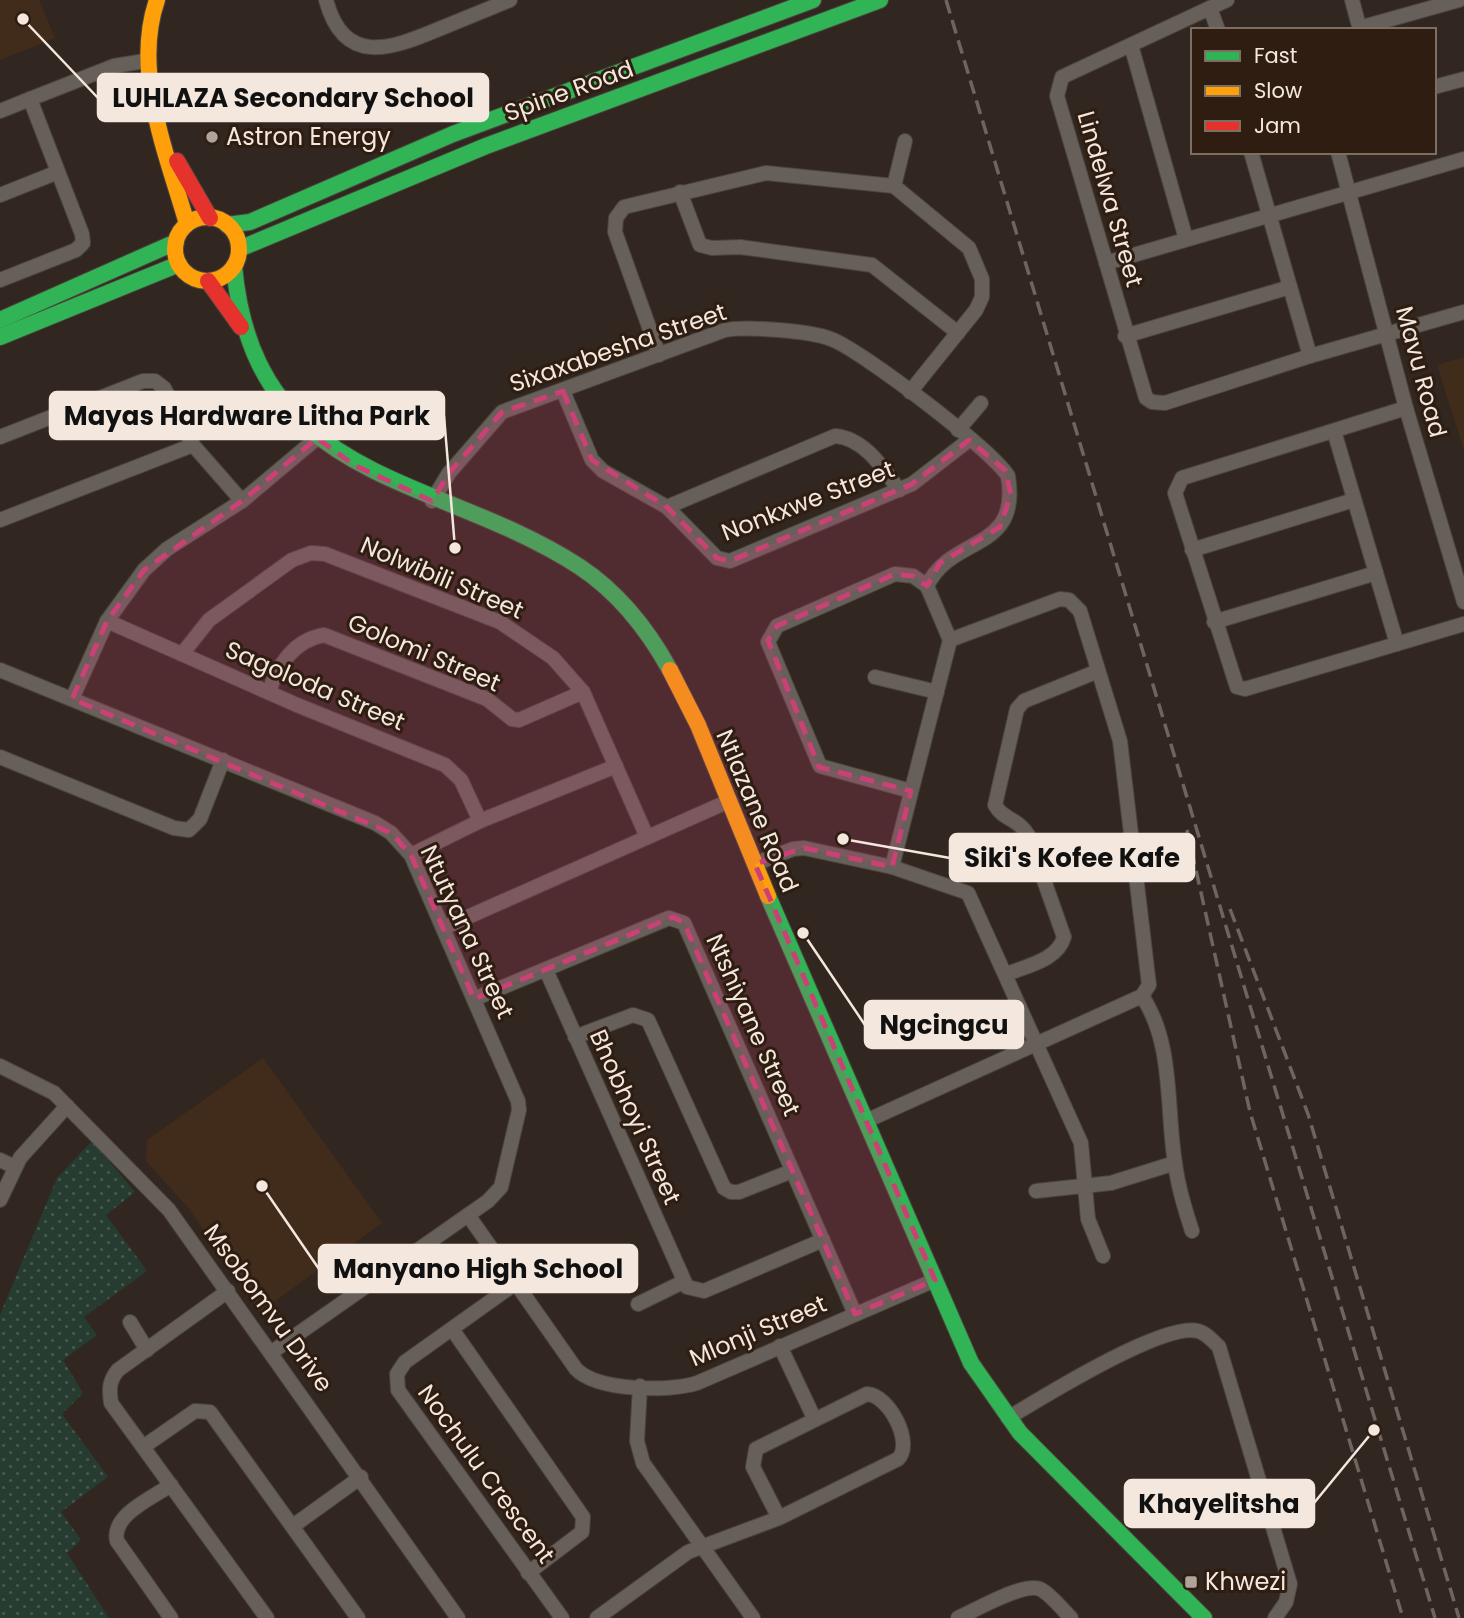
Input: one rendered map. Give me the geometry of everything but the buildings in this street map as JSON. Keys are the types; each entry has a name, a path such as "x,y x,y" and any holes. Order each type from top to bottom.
{"street":[{"path":"157,0 146,35 145,61 187,224"},
{"path":"326,0 332,21 346,37 368,48 395,47 510,0"},
{"name":"Spine Road","path":"227,225 250,222 453,134 813,0"},
{"name":"Spine Road","path":"239,249 486,146 880,0"},
{"path":"1186,239 1131,45 1227,0"},
{"path":"1352,0 1359,28"},
{"path":"1362,28 1459,0"},
{"path":"1210,8 1216,28"},
{"name":"Lindelwa Street","path":"1131,45 1062,77 1057,96 1143,393 1152,402 1165,402 1310,356"},
{"path":"0,111 114,66 145,61"},
{"path":"1436,86 1464,79"},
{"path":"0,280 76,250 83,243 82,234 30,99"},
{"path":"163,136 210,218"},
{"path":"894,186 905,141"},
{"path":"1252,154 1310,356 1464,312"},
{"name":"Mavu Road","path":"1339,154 1406,408 1464,602"},
{"path":"1105,263 1348,190 1464,159"},
{"path":"0,195 58,172"},
{"path":"659,355 615,225 624,207 766,173 894,186 969,248 977,261 982,279 982,298 958,333 910,392"},
{"path":"680,192 701,245 712,248 740,247 872,265 958,333"},
{"path":"0,320 176,242 187,224 210,218 227,225 234,232 239,249 234,266 223,277 208,281 188,275 179,264 176,242"},
{"path":"0,337 179,264"},
{"name":"Ntlazane Road","path":"234,266 243,330"},
{"name":"Ntlazane Road","path":"208,281 243,330 273,387 317,438 354,465 432,501 560,554 597,579 649,633 663,657 729,801 971,1363 1008,1418 1204,1618"},
{"path":"1125,336 1290,287"},
{"name":"Sixaxabesha Street","path":"432,501 449,473 502,412 741,328 828,338 853,349 910,392 958,430 1008,476 1011,494 1000,527 987,539 940,563 927,586"},
{"path":"0,437 149,380 164,388 193,445 242,501"},
{"name":"Nonkxwe Street","path":"563,391 592,460 603,471 667,507 717,558 730,561 899,490 946,460 969,440"},
{"path":"958,430 981,403"},
{"path":"1406,408 1182,478 1177,482 1175,493 1214,622 1237,687 1245,689 1464,624"},
{"path":"1334,431 1397,644"},
{"path":"667,507 835,436 848,437 877,460 899,490"},
{"path":"72,699 107,621 144,570 167,549 242,501 317,438"},
{"path":"0,520 193,445"},
{"path":"1192,550 1354,500"},
{"name":"Nolwibili Street","path":"182,654 209,620 292,560 311,553 325,554 500,622 553,658 583,692 647,838"},
{"path":"1214,622 1376,573"},
{"path":"892,867 950,639 927,586 913,576 895,574 777,626 768,642 820,766 911,791"},
{"path":"866,1121 1142,996 1149,985 1117,723 1080,611 1069,600 1060,599 950,639"},
{"name":"Sagoloda Street","path":"107,621 445,765 461,780 480,821"},
{"name":"Golomi Street","path":"269,692 281,661 307,640 324,635 486,699 513,719 519,720 583,692"},
{"name":"Ntutyana Street","path":"0,670 375,823 391,833 411,855 519,1110 501,1187 468,1215 272,1352"},
{"path":"1007,974 1047,958 1059,947 1064,937 1028,835 1022,824 1000,813 995,805 1017,709 1024,701 1098,671"},
{"path":"875,677 937,692"},
{"path":"0,757 174,828 189,830 200,819 223,760"},
{"path":"411,855 480,821 615,766"},
{"path":"443,928 729,801"},
{"path":"755,864 793,849 804,848 892,867 968,893 1007,974 1081,1143 1088,1219 1103,1256"},
{"name":"Ntshiyane Street","path":"474,999 670,919 684,923 855,1314"},
{"name":"Bhobhoyi Street","path":"546,970 683,1282"},
{"path":"1142,996 1156,1017 1162,1038 1175,1163 1192,1231"},
{"path":"575,1037 633,1015 641,1015 648,1020 724,1188 730,1192 739,1192 792,1171"},
{"name":"Msobomvu Drive","path":"0,1066 31,1080 67,1106 169,1210 361,1477 458,1618"},
{"path":"0,1200 15,1167 67,1106"},
{"path":"0,1160 15,1167"},
{"path":"1036,1191 1111,1183 1175,1163"},
{"name":"Mlonji Street","path":"468,1215 581,1374 601,1383 640,1387 688,1386 934,1280"},
{"path":"638,1304 683,1282 693,1290 704,1291 823,1240"},
{"name":"Nochulu Crescent","path":"516,1283 405,1362 397,1374 398,1390 562,1618"},
{"path":"228,1291 118,1370 109,1385 111,1403 267,1618"},
{"path":"130,1322 147,1350"},
{"path":"452,1329 583,1517 582,1532 528,1573"},
{"path":"1008,1418 1098,1364 1185,1330 1206,1335 1219,1348 1290,1584 1286,1602 1275,1618"},
{"path":"780,1346 814,1418"},
{"path":"640,1387 638,1451 643,1463 753,1618"},
{"path":"597,1618 688,1552 779,1518 898,1459 903,1452 904,1442 888,1405 874,1394 867,1394 760,1444 753,1454 753,1467 779,1518"},
{"path":"143,1447 195,1411 210,1412 358,1618"},
{"path":"293,1527 361,1477"},
{"path":"171,1485 119,1521 115,1534 117,1541 171,1618"},
{"path":"958,1618 1019,1590 1035,1587 1043,1591 1071,1618"}],"highlighted area":[{"path":"563,391 592,460 667,507 717,558 730,561 912,484 969,440 1005,470 1011,494 1000,527 940,563 927,586 913,576 895,574 777,626 768,640 819,767 911,791 892,867 804,848 755,864 935,1280 855,1314 684,923 673,917 474,999 411,855 391,833 72,699 107,621 144,570 242,501 317,438 354,465 432,501 449,473 502,412"}],"shaded area":[{"path":"0,0 39,0 55,38 0,60"},
{"path":"1464,357 1464,450 1437,365"},
{"path":"263,1058 382,1223 259,1313 190,1210 146,1161 147,1140"}],"green space":[{"path":"92,1141 135,1192 106,1215 147,1271 84,1317 97,1335 63,1360 83,1393 62,1414 108,1477 61,1512 81,1540 67,1553 109,1618 0,1618 0,1315 57,1178"}],"railway":[{"path":"946,0 1435,1618"},
{"path":"1187,830 1250,1112 1403,1618"},
{"path":"1230,909 1308,1114 1459,1618"}],"traffic: fast":[{"path":"227,225 250,222 453,134 813,0"},
{"path":"239,249 486,146 880,0"},
{"path":"0,320 176,242"},
{"path":"0,337 179,264"},
{"path":"234,266 249,338 276,393 314,433 360,464 525,536 580,567 620,600 652,641 670,670"},
{"path":"768,896 971,1363 1020,1433 1204,1618"}],"traffic: slow":[{"path":"157,0 150,27 150,84 162,141 187,224"},
{"path":"207,217 230,226 239,249 230,272 207,281 184,272 175,249 184,226 207,217"},
{"path":"670,670 698,725 768,896"}],"traffic: jam":[{"path":"177,161 210,218"},
{"path":"208,281 241,327"}],"place":[{"name":"LUHLAZA Secondary School","path":"23,19"},
{"name":"Astron Energy","path":"212,137"},
{"name":"Mayas Hardware Litha Park","path":"455,548"},
{"name":"Siki's Kofee Kafe","path":"843,839"},
{"name":"Ngcingcu","path":"803,933"},
{"name":"Manyano High School","path":"262,1186"},
{"name":"Khayelitsha","path":"1374,1430"},
{"name":"Khwezi","path":"1191,1582"}]}
